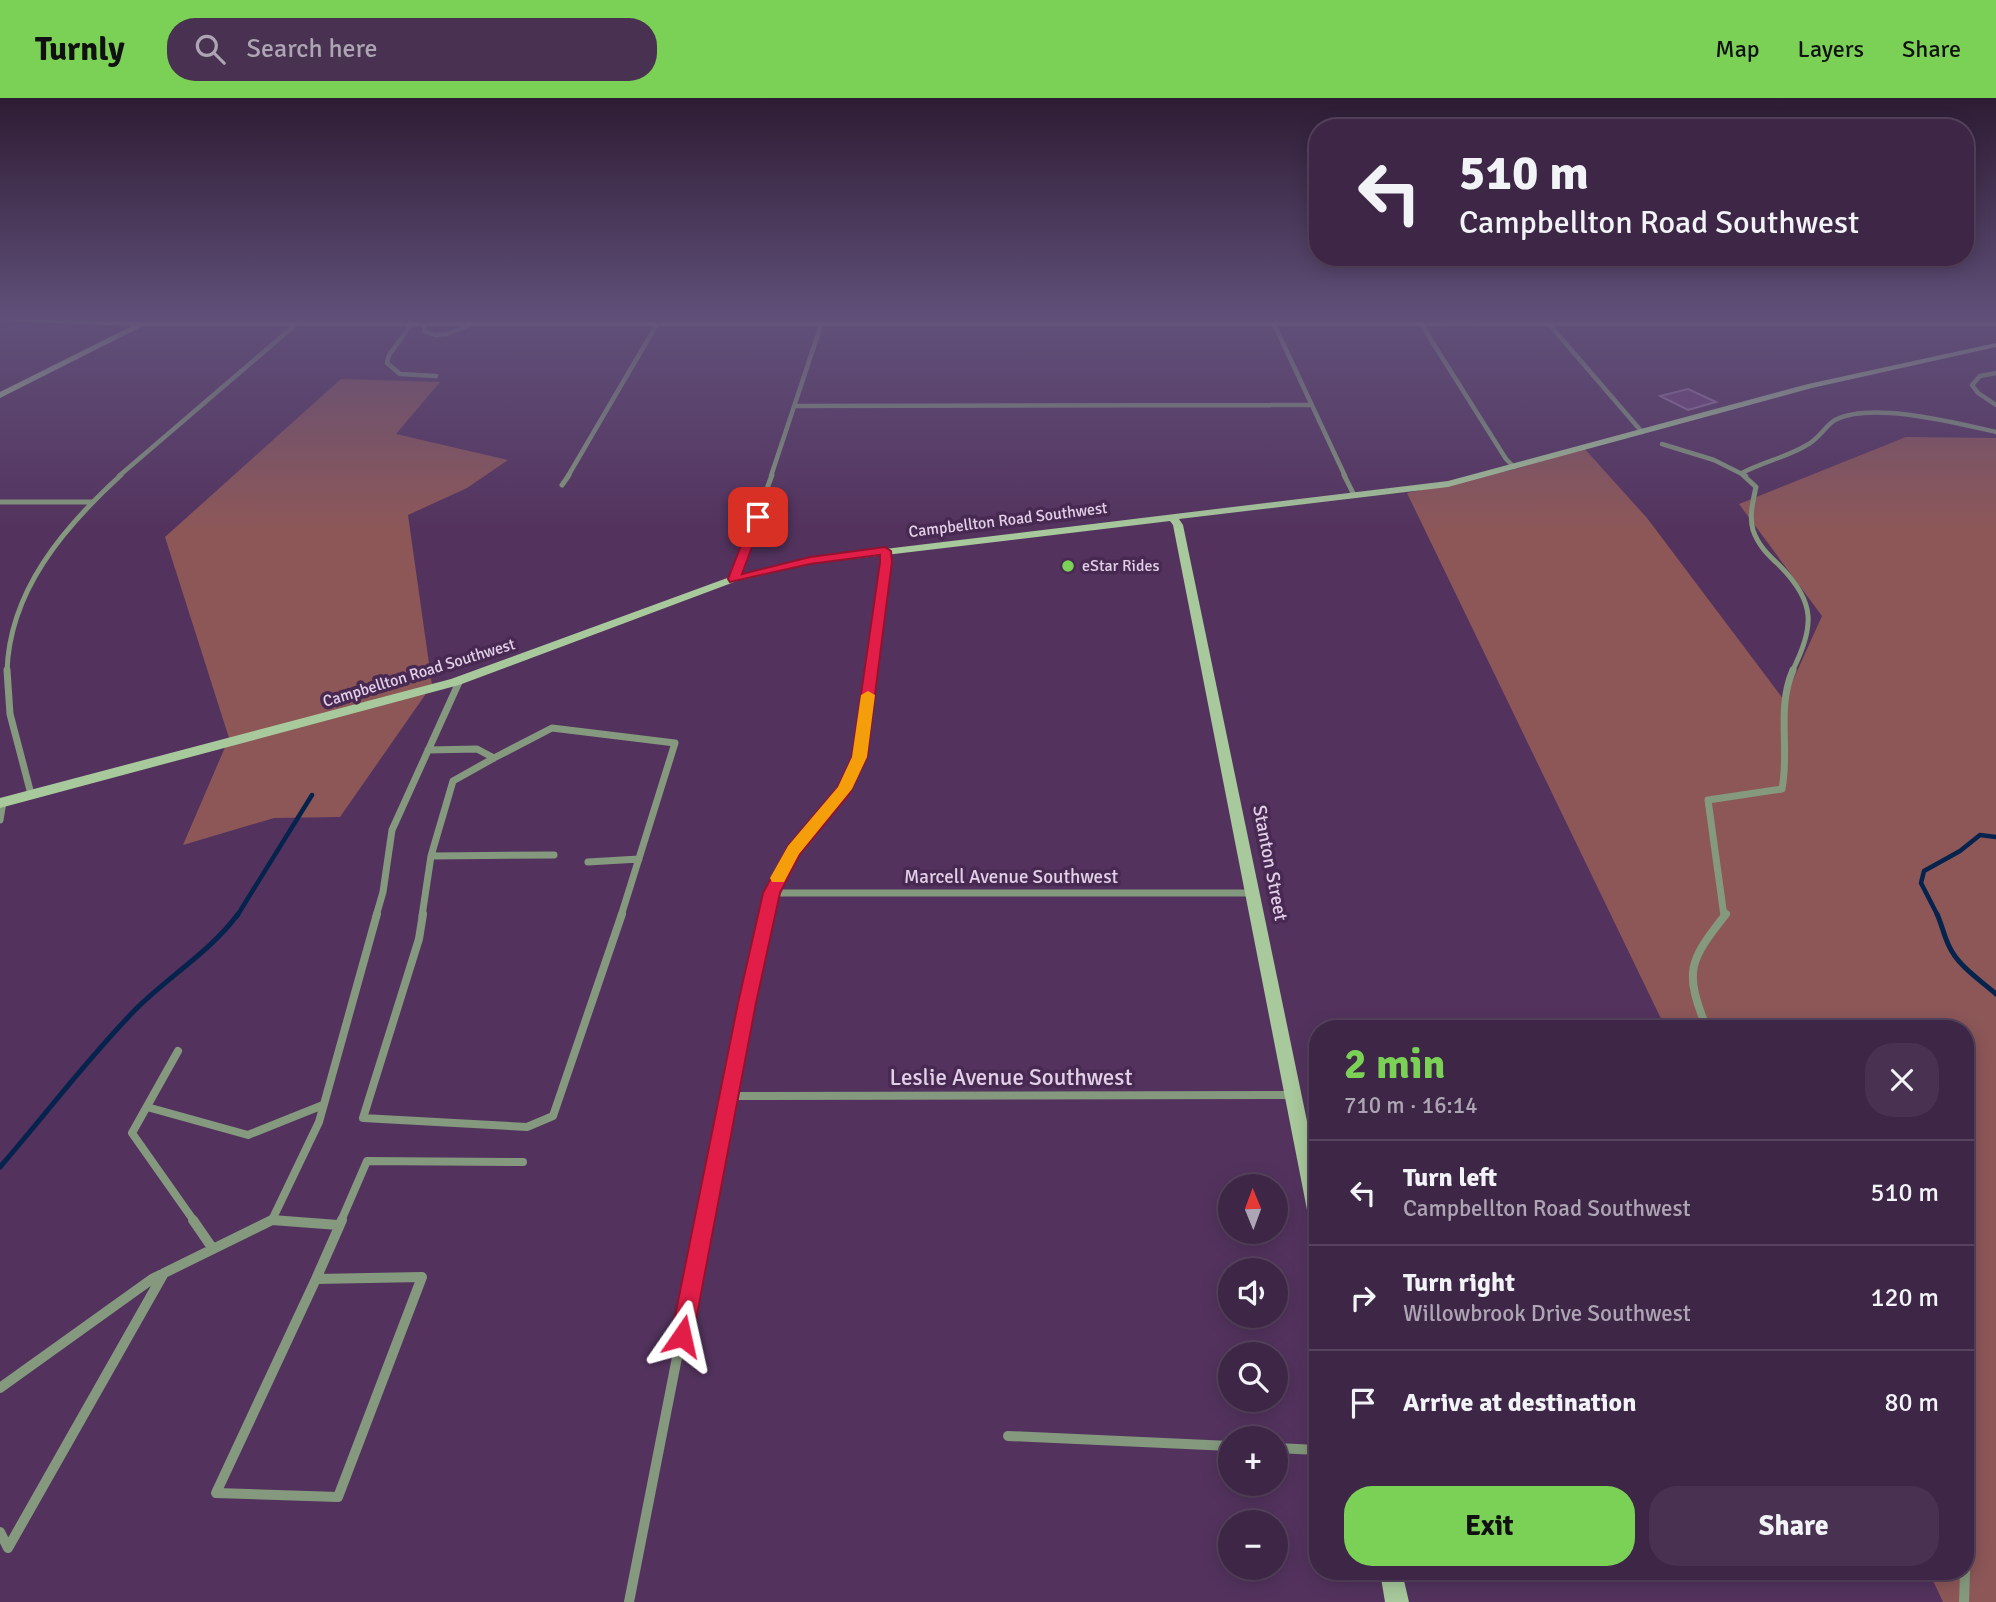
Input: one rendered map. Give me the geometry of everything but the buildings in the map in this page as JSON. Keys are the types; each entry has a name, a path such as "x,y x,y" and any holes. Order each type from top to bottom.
{"street":[{"path":"31,794 7,697 7,665 12,631 24,598 42,563 92,502 221,389"},
{"path":"562,485 582,457 620,389"},
{"path":"734,579 800,389"},
{"path":"1304,389 1354,495"},
{"path":"1462,389 1506,459 1514,467"},
{"path":"1605,389 1642,432"},
{"name":"Campbellton Road Southwest","path":"2,802 460,680 734,579 810,561 1448,484 1799,389"},
{"path":"1975,389 1996,405"},
{"path":"795,406 1311,405"},
{"path":"1742,473 1817,441 1825,434 1832,421 1847,416 1916,416 1996,432"},
{"path":"1662,444 1742,473 1756,487 1749,511 1753,534 1800,591 1808,607 1811,622 1809,635 1791,671 1784,695 1782,723 1787,772 1782,789 1708,800 1726,914 1695,956 1693,975 1697,1005 1703,1020"},
{"path":"0,502 92,502"},
{"name":"Stanton Street","path":"1173,517 1178,525 1309,1177"},
{"path":"629,1602 771,893 793,850 844,789 859,757 886,562 885,551"},
{"path":"272,1220 319,1122 383,892 391,830 460,680"},
{"path":"552,728 675,743 553,1116 527,1128 363,1118 419,939 431,856 453,781 494,758 552,728"},
{"path":"428,750 477,749 494,758"},
{"path":"0,820 2,802"},
{"path":"431,856 554,855"},
{"path":"588,862 639,859"},
{"name":"Marcell Avenue Southwest","path":"771,893 1251,893"},
{"path":"178,1051 132,1133 213,1249"},
{"name":"Leslie Avenue Southwest","path":"730,1096 1292,1095"},
{"path":"147,1107 248,1135 324,1105"},
{"path":"316,1279 422,1277 338,1497 216,1493 316,1279 367,1161 523,1162"},
{"path":"0,1388 164,1273 272,1220 338,1225"},
{"path":"0,1532 8,1548 164,1273"},
{"path":"1007,1436 1218,1445"},
{"path":"1288,1449 1309,1450"},
{"path":"1393,1580 1397,1602"},
{"path":"1964,1602 1965,1580"}],"shaded area":[{"path":"330,389 434,389 396,434 508,460 467,488 408,515 432,685 340,817 274,818 183,845 229,738 165,537"},
{"path":"1906,437 1996,438 1996,1602 1943,1602 1933,1580 1974,1580 1974,1020 1662,1020 1407,493 1512,470 1583,447 1647,518 1784,700 1822,616 1739,504"}],"waterway":[{"path":"237,916 312,795"},
{"path":"1937,914 1921,883 1924,871 1960,851 1980,835 1996,837"},
{"path":"0,1167 118,1028 149,997 215,940 238,914"},
{"path":"1937,914 1947,942 1958,960 1996,994"}],"slow traffic":[{"path":"778,878 793,850 844,789 859,757 868,695"}],"place":[{"name":"eStar Rides","path":"1068,566"}],"route":[{"path":"682,1336 771,893 793,850 832,806 844,789 859,757 886,562 885,551 810,561 734,579 758,517"}]}
